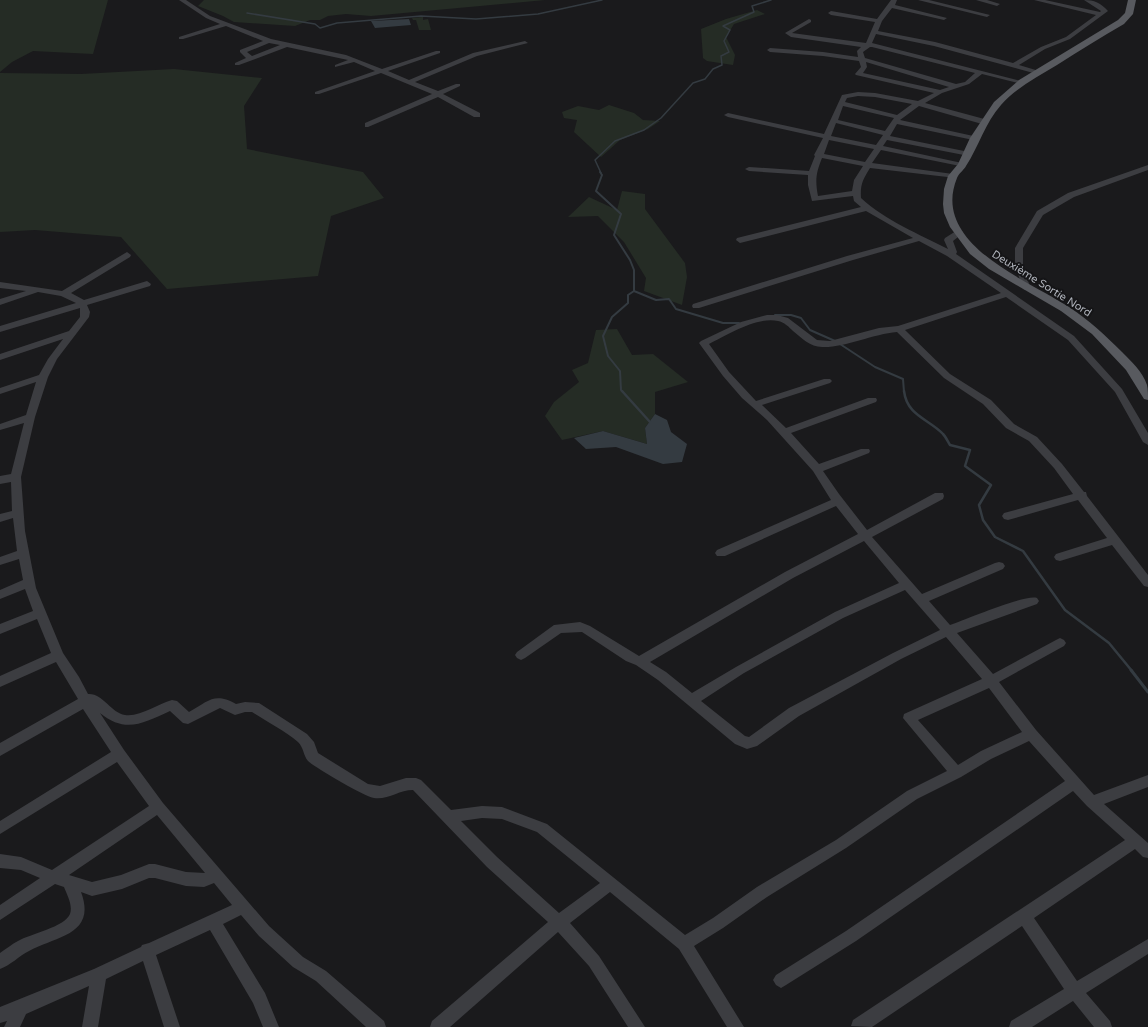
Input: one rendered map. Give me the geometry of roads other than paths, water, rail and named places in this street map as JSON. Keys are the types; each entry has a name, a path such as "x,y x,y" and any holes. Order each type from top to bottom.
{"main road":[{"path":"952,176 962,165 966,154 985,122 998,104 1022,82 1037,72 1121,22 1129,14 1132,0"},
{"name":"Deuxième Sortie Nord","path":"952,176 948,204 951,217 959,234 974,252 983,260 1026,287 1065,309 1096,332 1131,368 1148,396"}],"street":[{"path":"182,0 208,17 269,41 335,53 355,60 438,94 477,115"},
{"path":"921,0 987,15"},
{"path":"979,0 997,4"},
{"path":"1037,0 1100,14"},
{"path":"1013,66 1043,48 1068,38 1105,11 1087,0"},
{"path":"940,92 858,74 864,67 860,51 868,45 879,21 893,3 944,18"},
{"path":"831,13 879,21"},
{"path":"810,21 788,33 872,45 1022,82"},
{"path":"181,38 227,24"},
{"path":"874,32 936,44 1037,72"},
{"path":"251,59 242,51 269,41"},
{"path":"409,82 475,54 525,43"},
{"path":"237,64 288,44"},
{"path":"770,50 841,56 863,60 899,68 957,87"},
{"path":"317,93 438,52"},
{"path":"337,66 355,60"},
{"path":"980,72 968,83 940,92 917,104 897,119 886,135 880,148 858,180 856,193 857,199 867,208 950,254 1060,330 1081,348 1119,391 1148,442"},
{"path":"883,97 887,81"},
{"path":"368,125 458,85"},
{"path":"856,193 815,199 812,185 812,173 818,155 835,121 842,98 849,95 861,94 883,97 917,104 985,122"},
{"path":"841,103 975,139"},
{"path":"728,115 962,165"},
{"path":"835,121 966,154"},
{"path":"818,155 867,165 952,176"},
{"path":"1026,287 1019,265 1019,248 1040,213 1071,195 1148,167"},
{"path":"749,169 812,173"},
{"path":"740,240 867,208"},
{"path":"950,254 953,252 948,240 959,234"},
{"path":"696,306 850,258 921,238"},
{"path":"64,294 127,255"},
{"path":"0,330 146,284"},
{"path":"0,286 64,294 77,299 82,303 85,315 53,359 42,377 16,476 19,531 29,582 40,613 58,654 76,681 85,700 119,754 158,807 242,907 264,931 298,962 321,976 378,1027"},
{"path":"0,302 38,290"},
{"path":"1007,294 899,329 874,332 838,342 818,344 784,320 764,318 704,343 745,396 756,404 784,432 817,469 865,536 991,681 1031,734 1092,802 1148,852"},
{"path":"899,329 947,376 986,402 1010,426 1033,439 1058,466 1082,496 1148,583"},
{"path":"0,358 72,333"},
{"path":"0,391 42,377"},
{"path":"756,404 827,381"},
{"path":"784,432 872,400"},
{"path":"0,427 30,418"},
{"path":"817,469 865,451"},
{"path":"0,480 16,476"},
{"path":"640,662 789,575 939,496"},
{"path":"1008,516 1082,496"},
{"path":"721,553 839,501"},
{"path":"0,518 18,513"},
{"path":"1060,557 1115,540"},
{"path":"0,562 23,553"},
{"path":"921,599 999,566"},
{"path":"0,595 29,582"},
{"path":"692,700 740,670 839,615 907,584"},
{"path":"521,655 558,628 580,627 586,629 630,658 640,662 662,676 740,740 747,743 752,742 794,712 897,656 948,631 1033,601"},
{"path":"0,629 40,613"},
{"path":"956,773 950,764 909,718 991,681 1060,643"},
{"path":"0,682 58,654"},
{"path":"0,750 85,700 92,699 113,717 124,721 141,719 172,705 188,719 220,703 235,710 245,707 254,707 302,738 309,746 313,756 363,788 379,792 407,783 416,784 492,862 559,922 594,961 637,1027"},
{"path":"684,944 718,923 762,892 841,844 912,795 956,773 986,755 1031,734"},
{"path":"0,828 119,754"},
{"path":"1092,802 1148,781"},
{"path":"781,980 851,936 1075,782"},
{"path":"0,913 158,807"},
{"path":"448,817 482,812 502,813 542,828 684,944 736,1027"},
{"path":"859,1026 1024,917 1135,841"},
{"path":"0,861 21,864 70,883 92,889 122,882 149,871 155,871 186,879 204,880 217,876"},
{"path":"0,962 23,946 66,928 73,923 78,912 77,902 70,883"},
{"path":"438,1027 559,922 611,883"},
{"path":"0,1015 99,974 147,950 242,907"},
{"path":"1024,917 1075,991 1104,1027"},
{"path":"213,920 259,998 271,1027"},
{"path":"1017,1027 1148,946"},
{"path":"147,950 172,1027"},
{"path":"90,1027 99,974"},
{"path":"12,1027 20,1008"}],"waterway":[{"path":"247,13 315,24 320,28 337,23 421,16 476,19 538,14 602,0"},
{"path":"601,173 595,160 615,141 644,130 661,118 693,83 705,79 713,69 722,65 721,56 729,52 724,41 730,30 723,26 754,12 752,6 771,0"},
{"path":"600,172 602,175 596,191 621,214 614,235 630,260 634,270 634,291"},
{"path":"622,391 620,371 608,356 603,336 612,317 628,303 628,295 634,291"},
{"path":"634,291 656,300 669,299 676,309 723,323 739,323"},
{"path":"775,315 791,315 801,318 810,330 835,341"},
{"path":"840,344 875,367 903,379 904,392"},
{"path":"622,391 650,422"},
{"path":"904,391 909,406 914,412 943,434 950,445 970,450 965,466 991,485 979,505 983,520 995,537 1023,551 1065,610 1109,643 1132,671"},
{"path":"1131,670 1148,692"}]}
